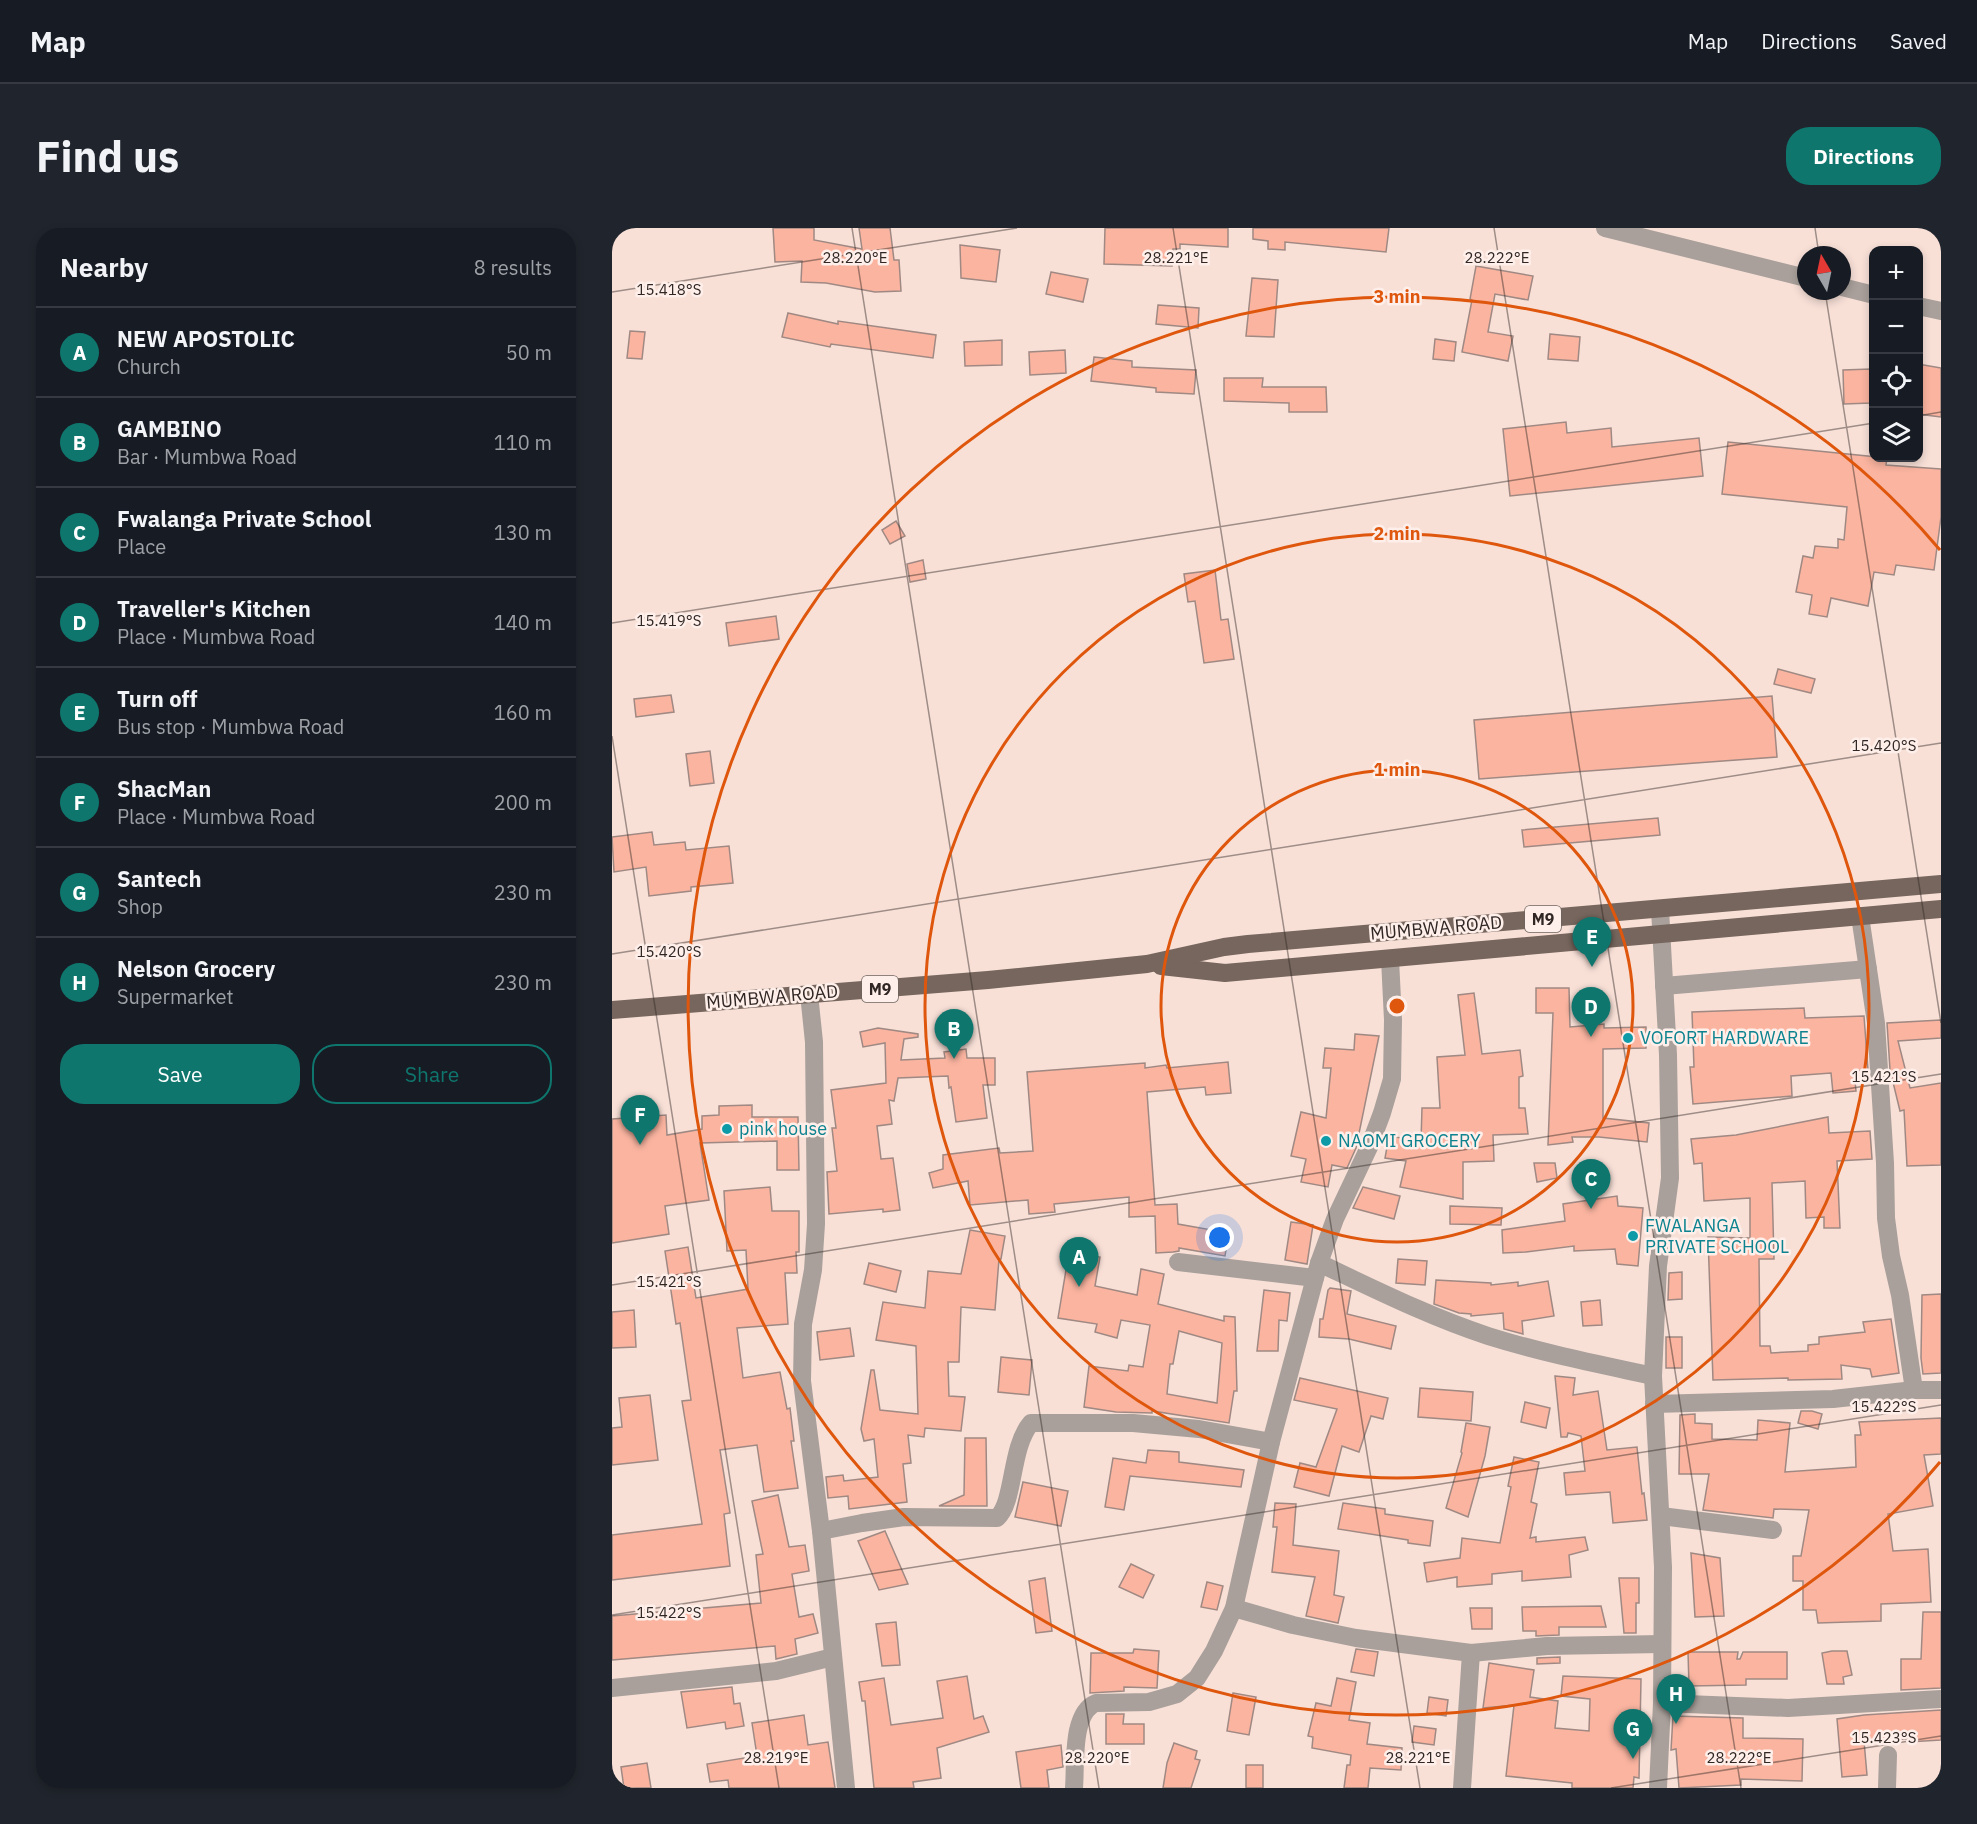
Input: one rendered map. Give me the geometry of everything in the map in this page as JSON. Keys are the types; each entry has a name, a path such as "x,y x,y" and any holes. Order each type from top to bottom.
{"main road":[{"name":"MUMBWA ROAD","path":"612,1010 988,980 1147,964 1224,947 1941,884"},
{"name":"MUMBWA ROAD","path":"1147,964 1225,973 1941,909"}],"street":[{"path":"1605,228 1797,276"},
{"path":"1851,289 1869,294"},
{"path":"1923,307 1941,311"},
{"path":"1659,1788 1663,1567 1653,1376 1658,1266 1670,1178 1660,909"},
{"path":"1860,916 1874,1008 1886,1218 1914,1390"},
{"path":"1074,1788 1079,1722 1088,1706 1096,1702 1149,1702 1177,1694 1197,1678 1214,1651 1234,1608 1271,1442 1317,1270 1335,1219 1374,1134 1392,1079 1393,1020 1390,959"},
{"path":"1664,986 1868,969"},
{"path":"809,994 814,1042 816,1224 813,1270 803,1324 802,1381 821,1531 846,1788"},
{"path":"1178,1262 1317,1270 1488,1335 1588,1362 1653,1376"},
{"path":"1654,1404 1833,1399 1914,1390 1941,1390"},
{"path":"821,1531 862,1522 904,1517 997,1518 1006,1501 1024,1431 1031,1423 1133,1423 1199,1429 1271,1442"},
{"path":"1661,1516 1773,1530"},
{"path":"1234,1608 1293,1625 1356,1638 1472,1653 1547,1646 1662,1644"},
{"path":"1462,1788 1472,1653"},
{"path":"612,1688 776,1671 833,1657"},
{"path":"1662,1702 1788,1708 1941,1699"},
{"path":"1887,1788 1888,1755"}],"building":[{"path":"773,228 814,228 814,240 862,249 859,228 890,228 894,260 899,260 901,291 875,292 826,283 801,282 802,261 775,262"},
{"path":"1105,228 1228,228 1228,247 1180,244 1180,249 1173,249 1172,266 1104,264"},
{"path":"1253,228 1389,228 1386,252 1285,242 1285,250 1268,249 1268,241 1253,239"},
{"path":"960,245 1000,250 996,282 961,278"},
{"path":"1476,266 1533,276 1528,300 1495,294 1488,332 1513,336 1508,361 1462,352"},
{"path":"1051,272 1088,279 1083,302 1046,294"},
{"path":"1252,278 1278,280 1274,337 1246,336"},
{"path":"1158,305 1199,308 1198,328 1156,324"},
{"path":"788,313 838,324 838,321 936,335 933,358 831,344 830,347 782,337"},
{"path":"630,331 645,332 642,359 627,358"},
{"path":"1550,334 1580,337 1578,361 1548,359"},
{"path":"1435,339 1456,342 1454,361 1433,359"},
{"path":"1002,340 1002,365 965,366 964,342"},
{"path":"1065,350 1066,373 1030,375 1029,352"},
{"path":"1094,357 1132,361 1132,367 1196,370 1194,394 1156,392 1156,388 1091,381"},
{"path":"1923,365 1941,368 1941,417 1923,415"},
{"path":"1869,369 1869,403 1844,404 1843,370"},
{"path":"1224,378 1263,378 1262,387 1326,387 1327,412 1289,412 1289,403 1224,401"},
{"path":"1566,422 1567,433 1611,428 1612,447 1699,438 1703,476 1510,496 1503,429"},
{"path":"1728,442 1869,456 1869,462 1941,469 1941,517 1934,570 1896,565 1894,575 1874,572 1868,606 1831,598 1827,617 1809,614 1812,595 1796,592 1803,556 1813,558 1815,546 1838,548 1838,539 1844,540 1847,507 1722,494"},
{"path":"896,521 905,536 890,544 882,530"},
{"path":"923,560 926,579 910,582 907,564"},
{"path":"1215,570 1221,620 1228,619 1234,659 1204,663 1195,601 1188,602 1184,574"},
{"path":"776,616 779,639 729,646 726,623"},
{"path":"1778,669 1815,679 1811,693 1774,684"},
{"path":"671,695 674,712 636,717 634,699"},
{"path":"1772,696 1777,757 1479,779 1474,720"},
{"path":"710,751 714,783 690,786 686,754"},
{"path":"1658,818 1660,835 1524,847 1522,830"},
{"path":"652,832 654,845 685,842 686,850 729,846 733,883 691,887 691,891 649,896 646,867 614,872 612,837"},
{"path":"1536,988 1569,988 1570,1027 1604,1024 1604,1028 1646,1027 1646,1048 1603,1049 1603,1118 1649,1123 1647,1142 1572,1137 1573,1142 1548,1145 1553,1013 1536,1013"},
{"path":"1474,993 1482,1054 1520,1050 1523,1076 1519,1077 1519,1108 1525,1108 1528,1134 1493,1135 1494,1161 1463,1162 1463,1199 1400,1187 1406,1161 1385,1158 1389,1136 1421,1141 1422,1108 1440,1108 1437,1057 1465,1055 1458,995"},
{"path":"1804,1008 1805,1018 1864,1016 1868,1070 1854,1071 1856,1091 1833,1093 1831,1073 1791,1076 1792,1096 1693,1104 1690,1067 1694,1067 1692,1012"},
{"path":"1941,1020 1941,1038 1898,1041 1910,1088 1941,1083 1941,1165 1907,1166 1904,1110 1900,1111 1890,1070 1887,1023"},
{"path":"878,1028 918,1034 918,1037 904,1039 901,1060 945,1058 944,1052 966,1049 967,1058 995,1058 995,1085 983,1085 987,1118 956,1122 948,1076 898,1078 894,1101 889,1100 892,1124 877,1126 881,1159 893,1158 900,1210 883,1212 883,1209 829,1214 827,1172 837,1171 832,1128 836,1128 831,1090 886,1083 885,1043 863,1047 860,1032"},
{"path":"1355,1034 1379,1036 1356,1148 1347,1168 1332,1165 1328,1187 1301,1182 1306,1159 1291,1156 1301,1112 1326,1118 1331,1068 1323,1068 1325,1048 1354,1050"},
{"path":"1228,1062 1231,1093 1206,1095 1205,1087 1147,1092 1155,1205 1177,1204 1178,1224 1229,1233 1225,1256 1179,1248 1179,1251 1156,1253 1155,1216 1129,1217 1129,1197 1054,1204 1055,1212 1029,1214 1028,1200 970,1205 968,1181 933,1188 929,1173 943,1169 943,1155 999,1148 1000,1153 1033,1151 1027,1072 1145,1063 1145,1068 1166,1065 1167,1068"},
{"path":"752,1105 752,1117 798,1117 799,1170 777,1170 777,1141 700,1143 709,1200 665,1206 669,1234 612,1243 612,1119 666,1115 667,1135 702,1129 702,1116 719,1115 719,1106"},
{"path":"1828,1117 1829,1133 1870,1131 1872,1159 1837,1161 1840,1228 1824,1228 1824,1217 1806,1218 1805,1181 1772,1183 1774,1259 1759,1259 1760,1346 1770,1346 1771,1353 1808,1351 1808,1345 1819,1344 1819,1337 1865,1332 1863,1322 1891,1319 1899,1373 1872,1377 1870,1369 1841,1365 1842,1379 1713,1380 1708,1237 1750,1238 1750,1198 1704,1201 1702,1163 1694,1164 1691,1139 1736,1135"},
{"path":"1534,1163 1555,1163 1557,1178 1537,1182"},
{"path":"770,1187 772,1211 799,1211 797,1273 785,1273 788,1324 737,1328 743,1378 780,1372 787,1409 790,1408 794,1441 791,1441 798,1488 764,1492 757,1445 720,1450 730,1513 724,1514 730,1566 612,1580 612,1535 702,1524 682,1401 691,1400 680,1323 676,1324 665,1251 688,1247 696,1298 748,1289 746,1250 727,1251 724,1191"},
{"path":"1363,1187 1400,1196 1394,1219 1353,1208"},
{"path":"1617,1196 1618,1206 1643,1208 1638,1266 1617,1264 1615,1249 1574,1251 1574,1246 1503,1253 1502,1230 1565,1221 1563,1204"},
{"path":"1450,1206 1502,1208 1501,1225 1450,1224"},
{"path":"1291,1222 1313,1225 1307,1264 1285,1260"},
{"path":"970,1230 1005,1236 1001,1259 999,1259 995,1310 961,1307 959,1362 948,1362 949,1396 965,1397 961,1431 925,1428 924,1437 908,1435 911,1463 903,1464 907,1502 849,1509 848,1496 828,1498 826,1477 843,1475 844,1481 878,1477 874,1439 864,1441 861,1429 871,1370 874,1370 880,1410 918,1414 916,1346 876,1340 883,1302 925,1308 928,1271 961,1274"},
{"path":"1069,1252 1100,1257 1095,1286 1137,1295 1141,1269 1164,1274 1158,1304 1224,1321 1224,1316 1235,1317 1237,1391 1234,1391 1229,1423 1152,1411 1152,1413 1116,1412 1084,1407 1089,1366 1128,1371 1129,1365 1143,1367 1150,1325 1121,1320 1117,1338 1095,1332 1097,1324 1058,1318","holes":["1179,1331 1222,1343 1217,1403 1167,1394 1170,1364 1173,1364"]},
{"path":"1398,1259 1427,1261 1425,1285 1396,1283"},
{"path":"869,1263 901,1271 896,1292 864,1284"},
{"path":"1682,1272 1682,1299 1668,1300 1669,1273"},
{"path":"1436,1280 1491,1283 1491,1285 1518,1282 1518,1286 1548,1281 1554,1316 1522,1321 1523,1334 1504,1329 1503,1313 1471,1316 1471,1314 1459,1313 1434,1304"},
{"path":"1330,1288 1351,1291 1347,1314 1396,1326 1391,1349 1349,1339 1319,1337 1320,1319 1323,1319"},
{"path":"1264,1290 1290,1293 1287,1321 1279,1320 1278,1351 1257,1351"},
{"path":"1941,1294 1941,1373 1923,1374 1922,1295"},
{"path":"1600,1300 1602,1325 1583,1326 1581,1302"},
{"path":"634,1310 636,1347 612,1348 612,1312"},
{"path":"850,1328 854,1356 820,1360 817,1332"},
{"path":"1666,1337 1682,1337 1682,1368 1666,1368"},
{"path":"1001,1357 1032,1360 1029,1395 998,1392"},
{"path":"1555,1376 1575,1378 1573,1395 1598,1391 1607,1450 1637,1447 1647,1520 1613,1523 1610,1492 1566,1495 1564,1473 1585,1471 1581,1436 1568,1433 1567,1437 1561,1437"},
{"path":"1300,1378 1388,1398 1383,1419 1371,1416 1359,1452 1342,1446 1329,1496 1294,1487 1300,1463 1316,1467 1337,1409 1294,1400"},
{"path":"1420,1388 1473,1392 1471,1421 1418,1417"},
{"path":"650,1395 658,1460 612,1465 612,1428 622,1427 619,1398"},
{"path":"1525,1402 1550,1408 1546,1428 1521,1422"},
{"path":"1801,1411 1822,1414 1818,1429 1798,1423"},
{"path":"1695,1414 1695,1423 1712,1424 1712,1439 1757,1440 1758,1420 1790,1423 1785,1472 1856,1467 1855,1435 1861,1435 1859,1422 1941,1418 1941,1454 1924,1455 1933,1506 1888,1514 1893,1551 1928,1549 1931,1602 1881,1604 1881,1621 1818,1623 1816,1610 1803,1610 1803,1581 1793,1581 1793,1556 1801,1556 1809,1510 1774,1509 1773,1518 1703,1510 1709,1474 1679,1474 1680,1415"},
{"path":"1466,1423 1490,1427 1485,1456 1468,1517 1446,1508 1462,1453"},
{"path":"965,1438 986,1438 987,1506 939,1506 964,1495"},
{"path":"1148,1450 1179,1452 1179,1462 1244,1470 1241,1487 1130,1476 1124,1510 1105,1507 1113,1458 1146,1463"},
{"path":"1514,1457 1539,1462 1531,1502 1537,1504 1530,1538 1536,1537 1536,1542 1585,1537 1588,1550 1569,1555 1571,1577 1522,1581 1522,1571 1492,1574 1492,1584 1457,1587 1457,1577 1427,1582 1424,1563 1460,1558 1462,1538 1500,1543 1511,1487 1508,1486"},
{"path":"1023,1482 1068,1491 1061,1526 1015,1517"},
{"path":"778,1495 789,1547 805,1545 809,1571 792,1574 799,1617 813,1614 818,1633 795,1639 797,1654 776,1659 775,1646 612,1660 612,1616 761,1603 756,1555 763,1554 752,1501"},
{"path":"1275,1503 1296,1504 1293,1545 1339,1551 1334,1595 1344,1597 1338,1623 1306,1616 1315,1577 1272,1572 1277,1527 1273,1527"},
{"path":"1343,1503 1385,1509 1385,1514 1433,1521 1430,1546 1408,1543 1408,1540 1338,1529"},
{"path":"885,1531 908,1584 879,1590 858,1541"},
{"path":"1691,1553 1720,1558 1724,1616 1695,1617"},
{"path":"1131,1564 1154,1575 1143,1598 1119,1587"},
{"path":"1045,1578 1052,1631 1036,1633 1029,1581"},
{"path":"1619,1578 1639,1578 1636,1633 1624,1633"},
{"path":"1207,1582 1223,1586 1217,1610 1201,1607"},
{"path":"1601,1606 1606,1627 1559,1627 1559,1635 1536,1636 1536,1631 1523,1631 1522,1607"},
{"path":"1470,1608 1492,1608 1492,1629 1472,1629"},
{"path":"1923,1612 1941,1612 1941,1688 1901,1690 1901,1659 1921,1659"},
{"path":"896,1622 900,1665 882,1666 876,1624"},
{"path":"1134,1649 1159,1651 1157,1688 1124,1687 1124,1691 1090,1693 1091,1653 1133,1653"},
{"path":"1356,1649 1378,1652 1374,1676 1351,1672"},
{"path":"1847,1651 1852,1675 1843,1677 1844,1684 1827,1684 1822,1653"},
{"path":"1688,1652 1738,1652 1737,1659 1740,1659 1743,1652 1787,1652 1787,1679 1746,1679 1746,1685 1689,1686"},
{"path":"1560,1657 1560,1663 1537,1664 1537,1658"},
{"path":"1489,1663 1534,1670 1530,1697 1558,1701 1555,1728 1589,1731 1590,1699 1561,1696 1563,1676 1641,1679 1639,1778 1634,1777 1633,1788 1572,1788 1572,1783 1506,1776 1514,1705 1483,1708"},
{"path":"967,1676 974,1719 983,1716 989,1732 937,1748 941,1778 913,1782 914,1788 874,1788 865,1701 862,1701 859,1682 884,1678 891,1725 943,1718 937,1681"},
{"path":"1337,1678 1356,1682 1349,1720 1370,1723 1367,1744 1402,1748 1401,1770 1370,1768 1368,1788 1344,1788 1347,1765 1350,1765 1351,1755 1312,1748 1313,1737 1308,1736 1316,1703 1331,1706"},
{"path":"732,1687 734,1704 740,1703 744,1726 726,1729 725,1722 687,1728 681,1692"},
{"path":"1233,1693 1256,1697 1249,1735 1227,1731"},
{"path":"1429,1697 1448,1700 1446,1716 1427,1713"},
{"path":"1941,1710 1941,1740 1864,1741 1867,1775 1842,1777 1837,1719"},
{"path":"1106,1714 1124,1714 1123,1724 1144,1724 1144,1744 1106,1744"},
{"path":"804,1715 808,1745 828,1742 835,1788 729,1788 728,1780 710,1782 707,1764 757,1756 752,1723"},
{"path":"1673,1716 1743,1718 1743,1738 1803,1739 1802,1781 1741,1779 1741,1785 1679,1788 1676,1749 1671,1750"},
{"path":"1414,1726 1436,1729 1434,1745 1412,1742"},
{"path":"1174,1743 1197,1751 1195,1759 1200,1760 1191,1788 1163,1788 1167,1763"},
{"path":"1061,1745 1063,1767 1047,1770 1049,1788 1021,1788 1016,1752"},
{"path":"647,1763 651,1788 624,1788 621,1767"},
{"path":"1246,1765 1263,1765 1263,1788 1246,1788"}],"place":[{"name":"Turn off","path":"1592,967"},
{"name":"Traveller's Kitchen","path":"1591,1037"},
{"name":"VOFORT HARDWARE","path":"1628,1038"},
{"name":"GAMBINO","path":"954,1059"},
{"name":"pink house","path":"727,1129"},
{"name":"NAOMI GROCERY","path":"1326,1141"},
{"name":"ShacMan","path":"640,1145"},
{"name":"Fwalanga Private School","path":"1591,1209"},
{"name":"FWALANGA PRIVATE SCHOOL","path":"1633,1236"},
{"name":"NEW APOSTOLIC","path":"1079,1287"},
{"name":"Nelson Grocery","path":"1676,1724"},
{"name":"Santech","path":"1633,1759"}]}
